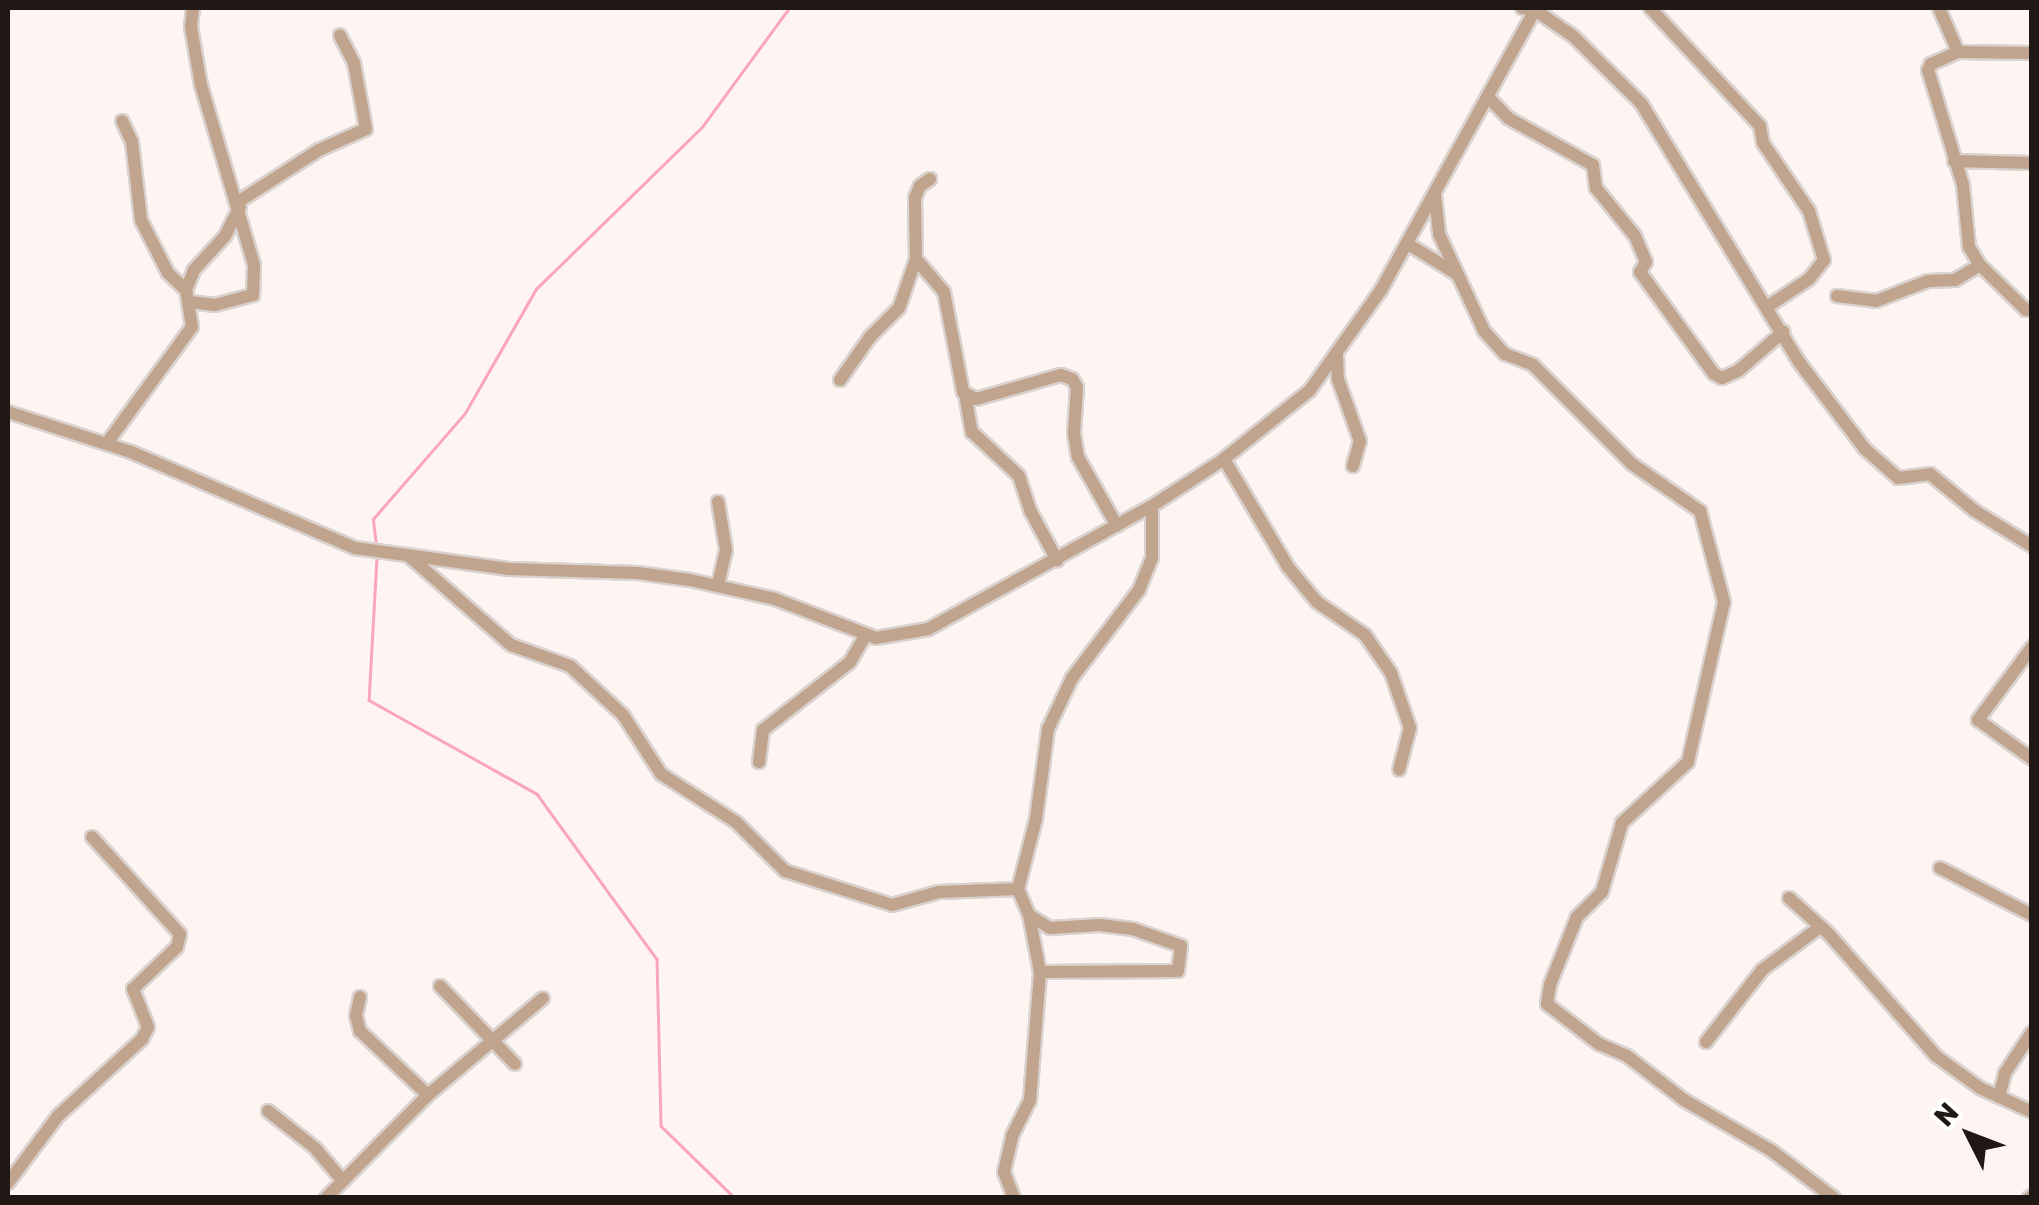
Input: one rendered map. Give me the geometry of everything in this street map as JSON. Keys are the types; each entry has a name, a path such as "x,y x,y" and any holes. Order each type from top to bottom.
{"street":[{"path":"122,121 132,142 141,220 168,273 188,296 215,305 252,295 254,265 201,85 193,8"},
{"path":"8,412 107,443 334,541 410,557 509,570 638,573 718,585 775,598 865,636 890,638 928,629 1152,506 1224,458 1310,390 1337,356 1408,244 1489,98 1531,8 1574,36 1641,103 1725,246 1858,441 1894,476 1930,474 1975,511 2032,546"},
{"path":"1650,8 1760,126 1763,143 1809,212 1824,260 1809,279 1767,307"},
{"path":"1939,8 1958,52"},
{"path":"107,443 160,366 186,340 192,327 188,296 194,270 224,236 239,204 319,150 366,129 354,63 340,36"},
{"path":"2032,53 1958,52 1931,64 1928,70 1962,185 1969,246 1980,266 2026,310 2032,309"},
{"path":"1489,98 1508,118 1592,165 1596,188 1636,236 1646,262 1640,272 1714,374 1722,378 1738,371 1782,332"},
{"path":"1954,161 2032,163"},
{"path":"840,380 870,337 899,308 916,259 916,198 920,186 930,179"},
{"path":"1434,192 1440,234 1473,312 1496,347 1533,364 1632,464 1700,512 1724,602 1688,762 1622,824 1602,892 1577,917 1550,985 1547,1004 1599,1044 1627,1056 1684,1100 1772,1151 1834,1198"},
{"path":"1408,244 1460,277"},
{"path":"916,259 944,292 972,432 1019,476 1031,512 1058,560"},
{"path":"1837,296 1876,301 1928,281 1955,280 1980,266"},
{"path":"1337,356 1338,379 1360,440 1353,466"},
{"path":"965,394 976,399 1061,375 1072,378 1077,387 1074,433 1078,458 1117,526"},
{"path":"1224,458 1288,567 1317,602 1365,635 1391,674 1410,728 1399,770"},
{"path":"718,502 726,550 718,585"},
{"path":"1014,1198 1004,1172 1012,1136 1030,1100 1040,972 1029,915 1018,889 1036,820 1048,728 1072,678 1140,590 1152,558 1152,506"},
{"path":"410,557 511,645 570,666 623,715 660,774 736,822 784,871 892,905 938,892 1018,889"},
{"path":"759,762 762,730 850,662 865,636"},
{"path":"2031,650 1978,720 2032,758"},
{"path":"8,1183 58,1116 142,1039 148,1027 132,990 178,947 180,934 92,837"},
{"path":"1940,868 2032,916"},
{"path":"1790,898 1820,926 1936,1056 1999,1098 2032,1112"},
{"path":"1029,915 1050,928 1100,925 1132,929 1181,946 1178,971 1040,972"},
{"path":"1706,1042 1762,970 1820,926"},
{"path":"440,986 471,1013 514,1064"},
{"path":"360,997 356,1016 360,1032 428,1095"},
{"path":"326,1198 428,1095 493,1042 523,1010 544,998"},
{"path":"1999,1098 2004,1072 2032,1032"},
{"path":"268,1112 314,1148 343,1180"}],"waterway":[{"path":"376,545 373,519 465,413 536,289 702,127 789,8"},
{"path":"377,558 369,700 537,794 657,959 661,1126 735,1198"}]}
